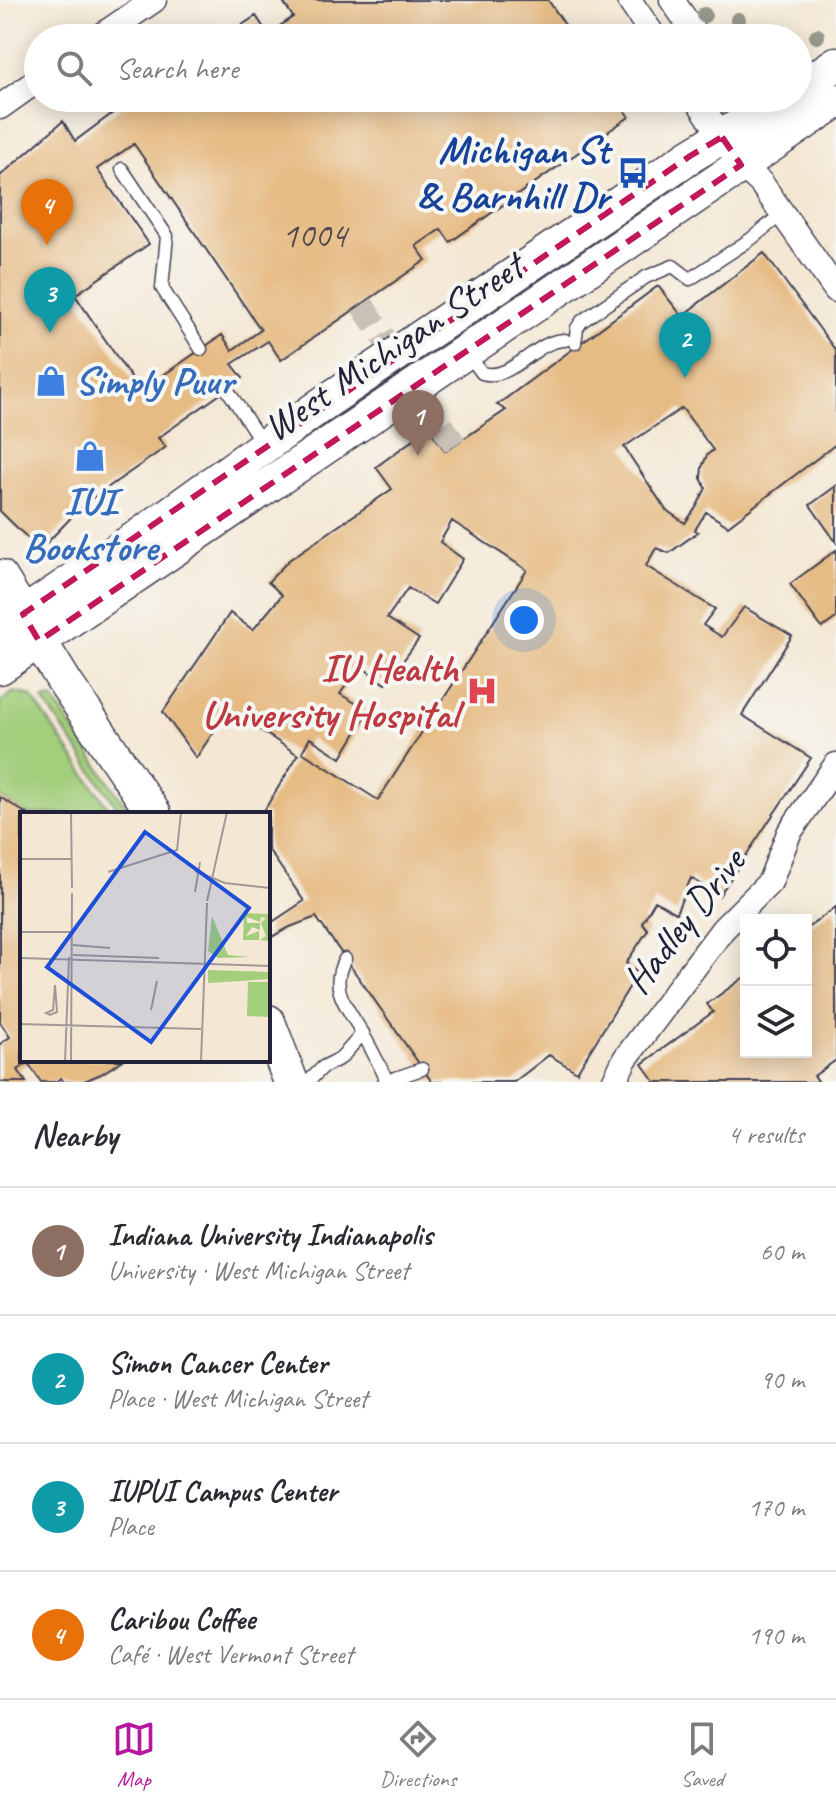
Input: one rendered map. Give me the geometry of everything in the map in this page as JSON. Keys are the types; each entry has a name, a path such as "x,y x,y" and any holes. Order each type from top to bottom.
{"main road":[{"path":"812,80 836,64"},
{"name":"West Michigan Street","path":"812,112 836,101"},
{"name":"West Michigan Street","path":"21,628 466,352 744,143 772,112"},
{"name":"West Michigan Street","path":"0,667 21,628 145,532 324,403 690,156 744,143 812,112"},
{"path":"0,577 21,628 64,681 153,812"},
{"path":"270,1027 291,1082"}],"street":[{"path":"119,24 154,0"},
{"path":"629,0 645,24"},
{"path":"672,0 688,24"},
{"path":"0,107 24,90"},
{"path":"711,112 744,143 782,214 834,285"},
{"name":"Hadley Drive","path":"614,1082 625,1059 723,929 770,882 789,833 836,765"}],"lane":[{"path":"122,169 167,236 162,288 201,349"},
{"path":"466,352 482,373 493,375 505,371 554,340 570,341 582,321 646,277 673,266 690,279 751,239 782,214"},
{"path":"227,389 264,446"},
{"path":"345,959 338,977 342,1001 363,1033 387,1082 422,1069"},
{"path":"308,1082 323,1067 341,1058 363,1033"}],"highlighted area":[{"path":"722,137 741,165 39,641 23,614"}],"green space":[{"path":"14,692 31,696 112,812 24,812 0,797 0,702"},
{"path":"52,698 130,812 121,812 43,700"}],"building":[{"path":"282,0 548,0 564,24 283,24 293,17"},
{"path":"256,16 261,24 244,24"},
{"path":"114,112 626,112 629,117 450,242 441,229 416,246 426,260 281,360 268,341 232,364 243,378 158,438 166,447 84,504 40,550 0,511 0,176 63,121 75,141","holes":["134,144 261,330 232,350 222,335 140,391 75,295 149,244 97,169"]},
{"name":"IU Health University Hospital","path":"764,253 836,351 836,444 728,526 706,512 695,530 698,532 669,553 656,548 646,566 715,609 703,625 722,637 744,607 792,636 742,715 811,758 719,896 691,878 676,913 655,901 642,923 648,930 626,963 638,973 577,1072 549,1055 514,1082 432,1082 316,917 270,938 270,924 304,901 270,852 270,812 263,812 298,755 229,709 196,758 163,712 230,613 253,630 282,595 268,582 289,560 392,489 376,467 429,428 445,451 506,410 497,405 658,286 682,316","holes":["682,408 713,450 702,467 701,478 706,488 685,523 666,510 624,447","452,521 527,570 378,800 302,752 310,738 341,758 369,711 340,694 360,666 386,684 419,639 387,618 408,588 435,604 463,559 440,542"]},
{"path":"836,486 836,542 810,505"},
{"path":"836,550 836,618 822,628 790,584"},
{"path":"0,797 24,812 20,812 20,1062 120,1062 82,1082 64,1082 61,1078 55,1082 41,1082 28,1063 18,1070 26,1082 0,1082 0,1044 10,1037 0,1022"},
{"path":"836,907 836,1060 814,1076 819,1082 655,1082 642,1064 713,1012 707,1004 740,980 740,1058 812,1058 812,925"}],"tunnel":[{"path":"362,305 455,445"}],"place":[{"name":"Michigan St & Barnhill Dr","path":"633,173"},
{"name":"Caribou Coffee","path":"47,245"},
{"name":"IUPUI Campus Center","path":"50,333"},
{"name":"Simon Cancer Center","path":"685,378"},
{"name":"Simply Puur","path":"51,381"},
{"name":"IUI Bookstore","path":"90,456"},
{"name":"Indiana University Indianapolis","path":"418,456"},
{"name":"IU Health University Hospital","path":"482,691"}]}
